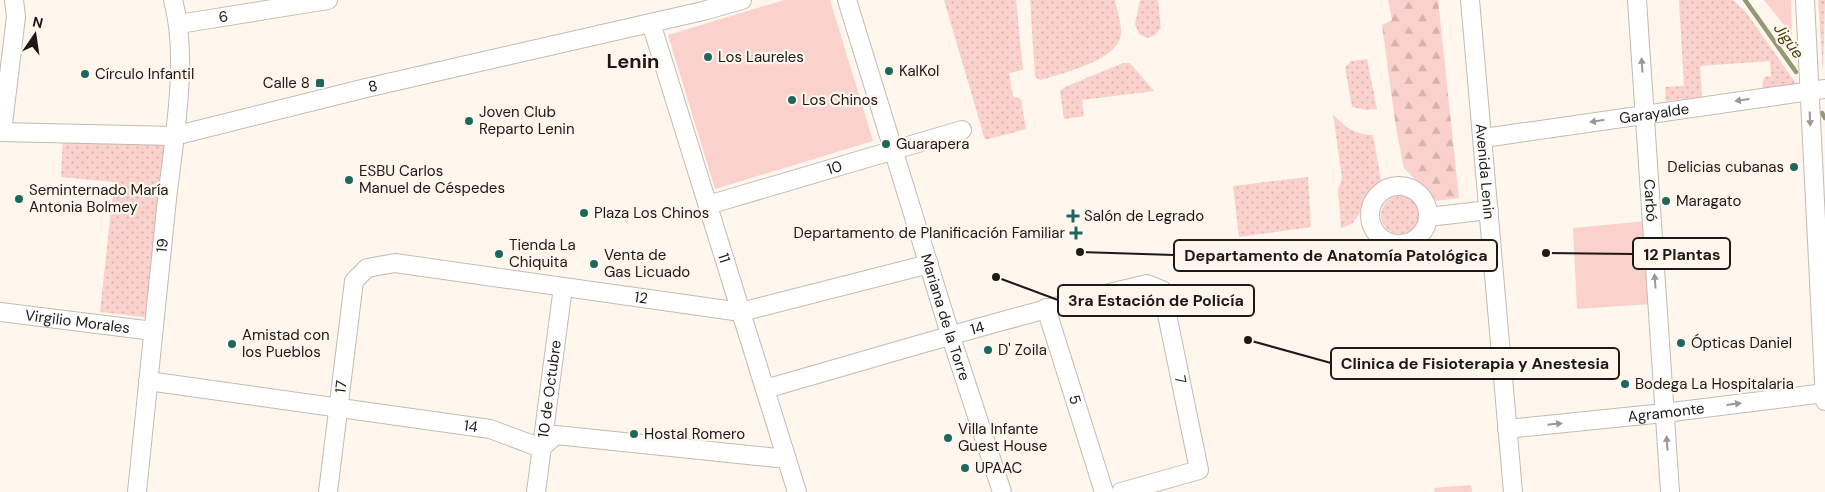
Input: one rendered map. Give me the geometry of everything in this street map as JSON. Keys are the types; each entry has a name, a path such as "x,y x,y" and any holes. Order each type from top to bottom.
{"street":[{"path":"1,132 16,17 14,0"},
{"name":"19","path":"137,492 174,136 180,51 179,24 173,0"},
{"name":"6","path":"179,24 328,0"},
{"name":"8","path":"1,132 174,136 366,88 651,23 702,6 742,0"},
{"name":"Mariana de la Torre","path":"847,0 951,337 1002,492"},
{"name":"Avenida Lenin","path":"1470,0 1484,138 1507,429 1514,492"},
{"name":"Carbó","path":"1637,0 1670,492"},
{"path":"1805,0 1816,90 1825,401"},
{"name":"11","path":"651,23 797,492"},
{"name":"Garayalde","path":"1484,138 1646,113 1816,90"},
{"name":"10","path":"708,205 893,148 962,130"},
{"path":"1428,217 1489,210"},
{"name":"12","path":"354,281 368,268 395,263 741,312 929,264"},
{"name":"17","path":"328,492 354,281"},
{"name":"14","path":"765,389 951,337 1046,308 1147,284 1162,290"},
{"name":"10 de Octubre","path":"536,492 564,287"},
{"name":"7","path":"1121,492 1199,470 1162,290"},
{"name":"5","path":"1046,308 1104,492"},
{"name":"Virgilio Morales","path":"1,317 154,331"},
{"name":"14","path":"148,381 490,429 541,448"},
{"name":"Agramonte","path":"1507,429 1664,413 1825,393"},
{"path":"541,448 556,435 787,459"}],"green space":[{"path":"784,0 830,0 873,141 715,189 668,35"},
{"path":"944,0 1016,0 1023,70 1009,73 1013,96 1021,99 1026,129 985,140"},
{"path":"1030,0 1115,0 1121,30 1118,43 1100,59 1041,80 1035,77"},
{"path":"1140,0 1158,0 1161,28 1155,35 1148,38 1139,34 1135,24"},
{"path":"1388,0 1438,0 1459,198 1436,201 1404,168 1396,128 1382,25 1392,20"},
{"path":"1679,0 1733,0 1746,12 1800,89 1761,94 1764,77 1771,76 1770,61 1700,66 1702,97 1666,101 1665,87 1684,86"},
{"path":"1764,0 1791,0 1792,35"},
{"path":"1818,0 1825,0 1823,71"},
{"path":"1367,59 1377,109 1366,110 1352,107 1345,67 1351,61"},
{"path":"1123,63 1130,63 1154,91 1082,100 1084,116 1064,119 1060,91 1065,87"},
{"path":"1333,114 1350,129 1373,135 1381,180 1353,223 1341,228 1338,190 1342,178"},
{"path":"63,138 165,144 145,317 100,312 114,182 61,177"},
{"path":"1308,177 1311,227 1239,237 1233,186"},
{"path":"1400,196 1413,202 1419,215 1413,228 1400,234 1387,228 1381,215 1387,202"},
{"path":"1647,221 1652,304 1577,309 1573,228"},
{"path":"1471,485 1472,492 1435,492 1434,488"}],"waterway":[{"name":"Jigüe","path":"1745,0 1796,72"},
{"name":"Jigüe","path":"1822,113 1825,118"}],"place":[{"name":"Los Laureles","path":"708,57"},
{"name":"KalKol","path":"889,71"},
{"name":"Círculo Infantil","path":"85,74"},
{"name":"Calle 8","path":"320,83"},
{"name":"Los Chinos","path":"792,100"},
{"name":"Joven Club Reparto Lenin","path":"469,121"},
{"name":"Guarapera","path":"886,144"},
{"name":"Delicias cubanas","path":"1794,167"},
{"name":"ESBU Carlos Manuel de Céspedes","path":"349,180"},
{"name":"Seminternado María Antonia Bolmey","path":"19,199"},
{"name":"Maragato","path":"1666,201"},
{"name":"Plaza Los Chinos","path":"584,213"},
{"name":"Salón de Legrado","path":"1073,216"},
{"name":"Departamento de Planificación Familiar","path":"1076,233"},
{"name":"Departamento de Anatomía Patológica","path":"1080,252"},
{"name":"12 Plantas","path":"1546,253"},
{"name":"Tienda La Chiquita","path":"499,254"},
{"name":"Venta de Gas Licuado","path":"594,264"},
{"name":"3ra Estación de Policía","path":"996,277"},
{"name":"Clinica de Fisioterapia y Anestesia","path":"1248,340"},
{"name":"Ópticas Daniel","path":"1681,343"},
{"name":"Amistad con los Pueblos","path":"232,344"},
{"name":"D' Zoila","path":"988,350"},
{"name":"Bodega La Hospitalaria","path":"1625,384"},
{"name":"Hostal Romero","path":"634,434"},
{"name":"Villa Infante Guest House","path":"948,438"},
{"name":"UPAAC","path":"965,468"}],"district":[{"name":"Lenin","path":"633,61"}]}
